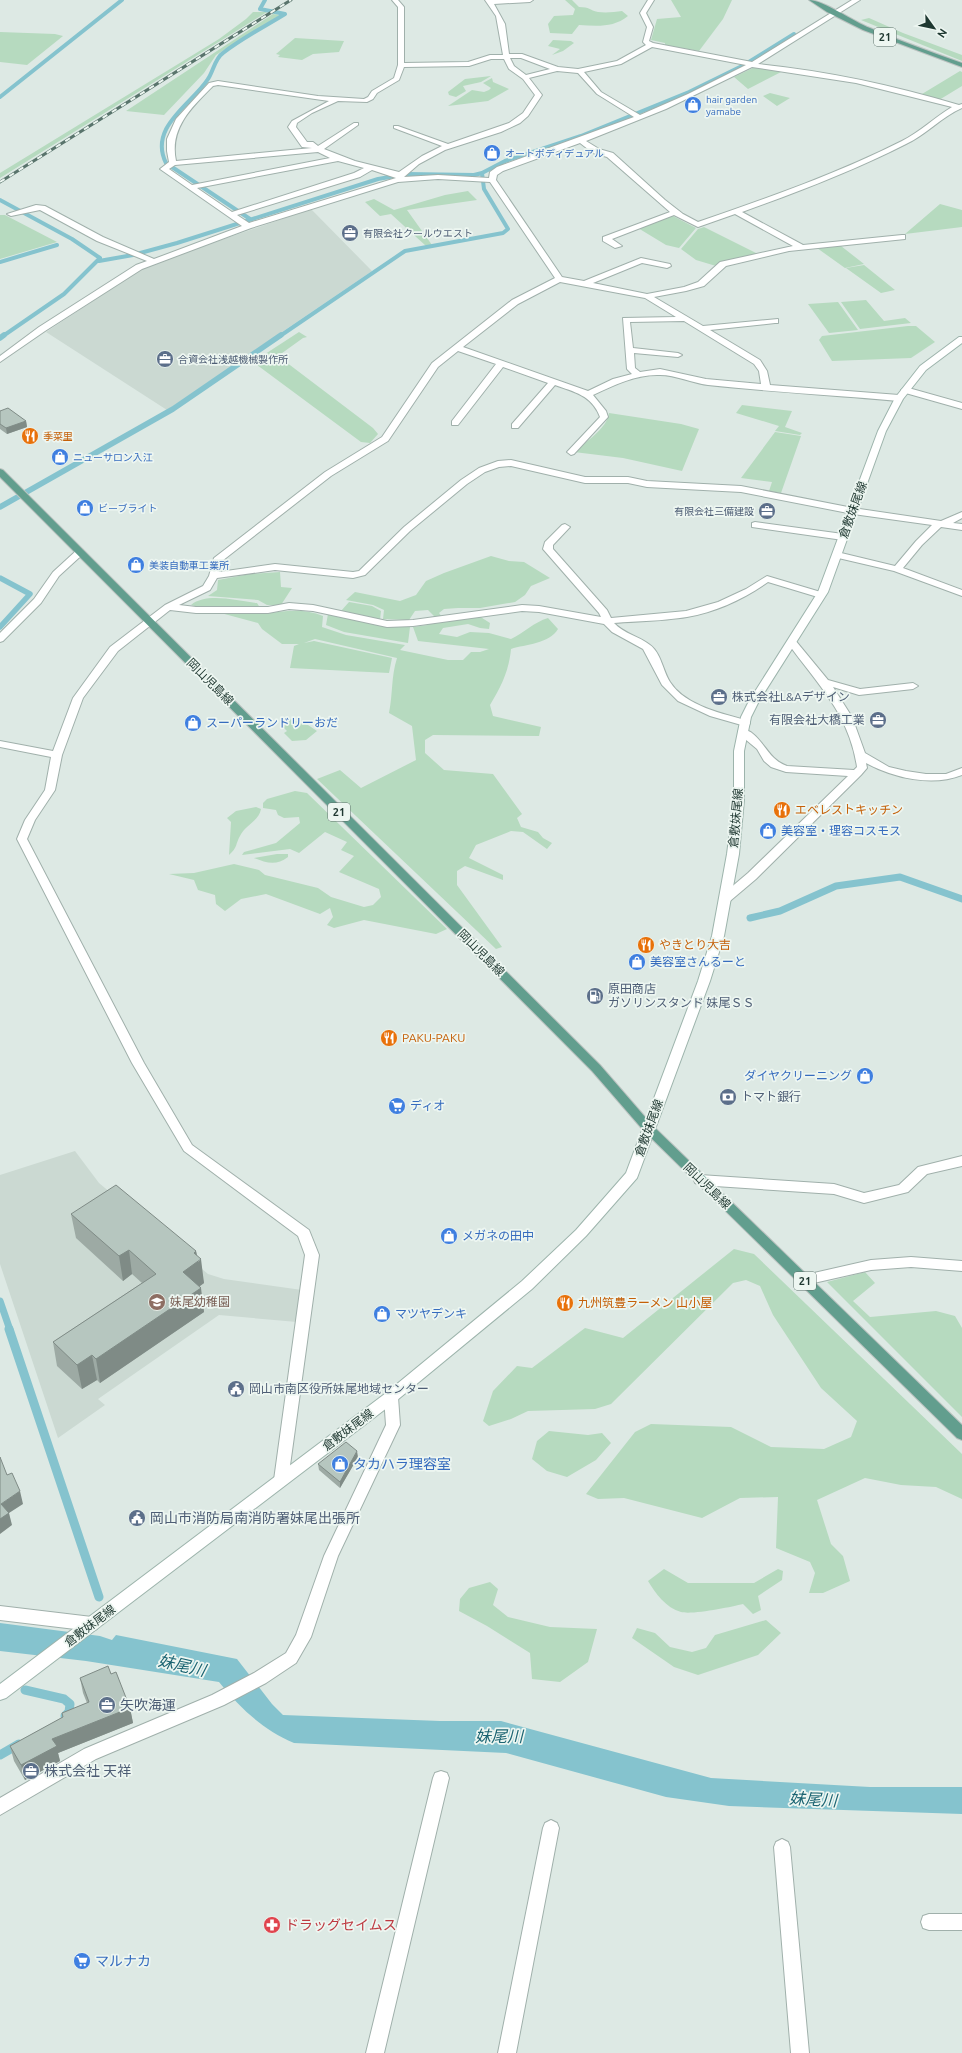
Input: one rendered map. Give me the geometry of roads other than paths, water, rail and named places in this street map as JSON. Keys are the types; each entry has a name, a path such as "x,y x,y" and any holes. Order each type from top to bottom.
{"main road":[{"name":"21","path":"812,0 835,13 889,38 962,65"},
{"name":"岡山児島線","path":"0,472 590,1062 648,1128 962,1434"}],"street":[{"path":"170,165 171,139 181,114 211,84 225,82 337,100 365,101 371,98 374,92 397,79 401,65 401,7 395,0"},
{"path":"400,177 425,158 448,146 502,129 523,117 532,102 539,95 525,77 511,68 506,56 505,37 500,20 489,1 530,0"},
{"path":"651,0 643,13 650,27 646,42 651,45 797,70 870,85 960,107"},
{"path":"490,180 493,174 500,169 581,140 636,115 716,84 857,0"},
{"path":"401,65 469,64 490,57 522,56 557,69 580,71 619,63 651,45"},
{"path":"525,77 557,69"},
{"path":"580,71 599,93 636,115"},
{"path":"337,100 310,112 294,122 292,127 305,145 310,144 318,150 339,158 372,167 400,177"},
{"path":"581,140 596,151 610,155 675,212 698,225 802,187 905,142 960,107"},
{"path":"244,223 236,212 197,186 164,169 170,165 318,150 356,124"},
{"path":"396,127 448,146"},
{"path":"197,186 310,165 339,158"},
{"path":"236,212 357,175 372,167"},
{"path":"0,360 85,300 127,273 152,261 244,223 400,177 479,178 490,180 559,280"},
{"path":"13,214 36,207 49,210 100,239 152,261"},
{"path":"618,246 606,239 675,212"},
{"path":"737,212 802,248"},
{"path":"647,296 686,289 700,284 723,264 789,249 902,237"},
{"path":"585,284 641,260 667,266"},
{"path":"280,1480 312,1255 304,1234 188,1148 138,1063 82,952 22,839 30,820 50,790 57,755 78,698 114,649 168,607 207,588 214,576 217,560 251,532 328,474 385,439 435,365 458,348 481,327 515,302 559,280 647,296 757,362 763,372 766,388"},
{"path":"638,375 631,369 626,320 685,319"},
{"path":"701,329 775,321"},
{"name":"倉敷妹尾線","path":"0,1694 391,1397 527,1285 581,1233 632,1175 648,1128 704,981 718,936 726,898 739,800 739,751 744,727 754,701 821,595 882,431 902,394 918,374 934,359 962,339"},
{"path":"458,348 588,394 602,411 604,417 571,452"},
{"path":"630,350 678,355"},
{"path":"455,423 502,364"},
{"path":"588,394 610,384 638,375 660,372 706,382 766,388 902,394 962,406"},
{"path":"515,426 553,382"},
{"path":"214,576 275,567 353,574 362,573 407,529 464,482 482,470 498,464 511,463 585,480 628,480 647,484 741,488 853,511 962,527"},
{"path":"897,569 919,543 941,524 962,515"},
{"path":"755,526 843,537"},
{"path":"565,527 548,544 548,548 604,612 606,621 622,635 648,647 667,686 698,708 744,727 761,747 768,759 775,765 786,769 857,773"},
{"path":"0,639 38,601 56,574 80,552"},
{"path":"837,555 897,569 962,593"},
{"path":"168,607 196,610 268,610 289,606 313,608 387,624 413,623 522,608 539,609 606,621 687,614 721,604 749,591 767,579 821,595"},
{"path":"726,898 752,876 862,768 861,755 855,736 843,712 825,683 792,642"},
{"path":"825,683 859,692 913,686"},
{"path":"0,744 57,755"},
{"path":"861,755 885,770 906,774 926,777 947,777 962,771"},
{"path":"700,1180 834,1189 864,1198 903,1189 923,1170 962,1161"},
{"path":"805,1280 871,1265 911,1262 962,1266"},
{"path":"0,1807 90,1754 218,1700 260,1678 291,1658 303,1637 332,1556 394,1425 391,1397"},
{"path":"0,1613 86,1628"},
{"path":"375,2053 441,1778"},
{"path":"507,2053 551,1828"},
{"path":"782,1847 800,2053"},
{"path":"929,1922 962,1922"}],"water":[{"name":"妹尾川","path":"0,1623 100,1636 112,1640 116,1635 237,1659 272,1704 283,1715 440,1721 501,1721 711,1778 870,1787 962,1787 962,1814 729,1806 666,1797 506,1753 294,1743 262,1725 236,1701 219,1682 86,1661 0,1651"}],"waterway":[{"path":"0,97 122,0"},
{"path":"250,219 166,163 162,150 163,138 167,127 208,79 220,55 245,37 285,14 260,9 265,0"},
{"path":"482,173 505,161 581,136 689,92 744,65 794,34"},
{"path":"99,261 133,255 177,243 378,179 407,174 474,175 482,173"},
{"path":"280,336 405,251 503,233 508,229 484,189 482,173"},
{"path":"0,200 72,239 100,258 64,294 3,336"},
{"path":"0,262 57,245"},
{"path":"0,338 4,335"},
{"path":"0,507 173,409 281,335"},
{"path":"0,578 30,594 0,627"},
{"path":"750,918 780,911 836,886 900,877 962,899"},
{"path":"0,1301 10,1330"},
{"path":"9,1329 99,1597"},
{"path":"25,1690 64,1699 70,1704 69,1712 65,1716"},
{"path":"0,1755 19,1744"}],"railway":[{"path":"0,182 291,0"}],"place":[{"name":"hair garden yamabe","path":"693,105"},
{"name":"オートボディデュアル","path":"492,153"},
{"name":"有限会社クールウエスト","path":"350,233"},
{"name":"合資会社浅越機械製作所","path":"165,359"},
{"name":"季菜里","path":"30,436"},
{"name":"ニューサロン入江","path":"60,457"},
{"name":"ビーブライト","path":"85,508"},
{"name":"有限会社三備建設","path":"767,511"},
{"name":"美装自動車工業所","path":"136,565"},
{"name":"株式会社L&Aデザイン","path":"719,697"},
{"name":"有限会社大橋工業","path":"878,720"},
{"name":"スーパーランドリーおだ","path":"193,723"},
{"name":"エベレストキッチン","path":"782,810"},
{"name":"美容室・理容コスモス","path":"768,831"},
{"name":"やきとり大吉","path":"646,945"},
{"name":"美容室さんるーと","path":"637,962"},
{"name":"原田商店 ガソリンスタンド 妹尾ＳＳ","path":"595,996"},
{"name":"PAKU-PAKU","path":"389,1038"},
{"name":"ダイヤクリーニング","path":"865,1076"},
{"name":"トマト銀行","path":"728,1097"},
{"name":"ディオ","path":"397,1106"},
{"name":"メガネの田中","path":"449,1236"},
{"name":"妹尾幼稚園","path":"157,1302"},
{"name":"九州筑豊ラーメン 山小屋","path":"565,1303"},
{"name":"マツヤデンキ","path":"382,1314"},
{"name":"岡山市南区役所妹尾地域センター","path":"236,1389"},
{"name":"タカハラ理容室","path":"340,1464"},
{"name":"岡山市消防局南消防署妹尾出張所","path":"137,1518"},
{"name":"矢吹海運","path":"107,1705"},
{"name":"株式会社 天祥","path":"31,1771"},
{"name":"ドラッグセイムス","path":"272,1925"},
{"name":"マルナカ","path":"82,1961"}]}
